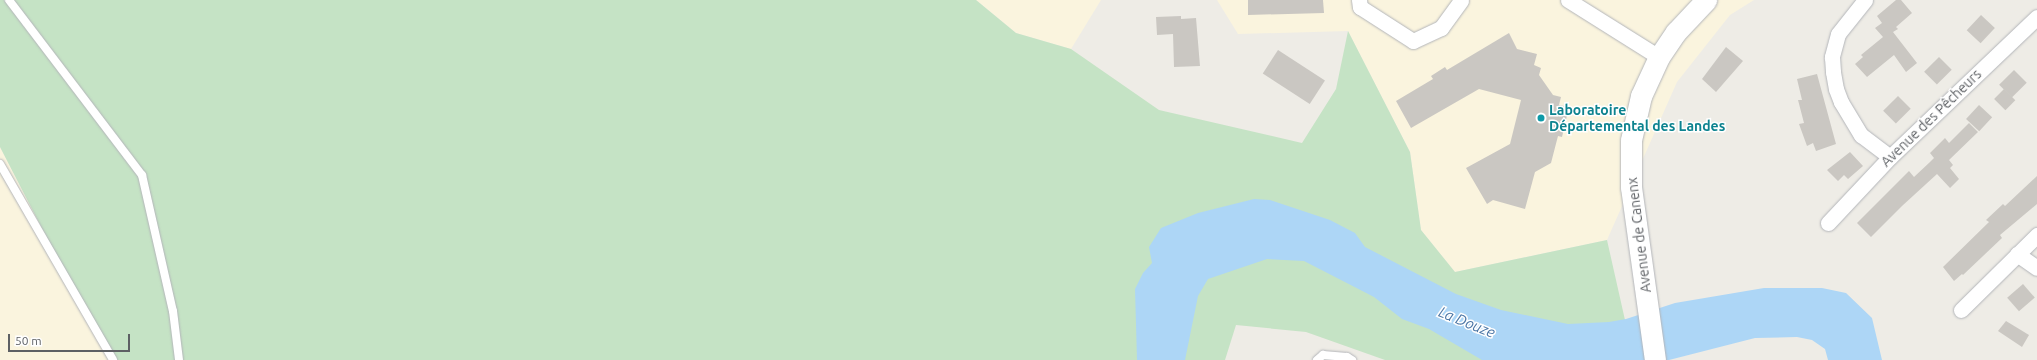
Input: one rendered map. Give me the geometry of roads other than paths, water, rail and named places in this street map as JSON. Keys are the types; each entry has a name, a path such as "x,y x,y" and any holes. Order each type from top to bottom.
{"main road":[{"name":"Avenue de Canenx","path":"1655,360 1631,187 1631,140 1641,96 1659,58 1676,32 1706,0"}],"street":[{"path":"1360,0 1360,7 1413,41 1441,28 1461,0"},
{"path":"1568,0 1659,58"},
{"path":"1865,0 1838,34 1832,57 1833,72 1836,89 1841,102 1861,135 1890,157"},
{"name":"Avenue des Pêcheurs","path":"1828,223 1890,157 2037,17"},
{"path":"1962,310 2037,235"},
{"path":"2017,254 2037,268"}],"lane":[{"path":"10,0 142,175 173,311 179,360"},
{"path":"0,164 113,360"},
{"path":"1317,360 1323,356 1347,357 1352,360"}],"water":[{"name":"La Douze","path":"1254,199 1270,200 1330,220 1355,233 1365,247 1456,294 1501,310 1568,324 1609,322 1626,319 1675,303 1764,288 1822,288 1846,293 1872,318 1882,360 1828,360 1825,349 1812,340 1797,337 1755,338 1669,360 1482,360 1429,329 1402,319 1374,297 1304,261 1267,259 1208,279 1198,296 1185,360 1137,360 1135,289 1143,273 1152,263 1149,247 1161,228 1198,213"}],"place":[{"name":"Laboratoire Départemental des Landes","path":"1541,118"}]}
